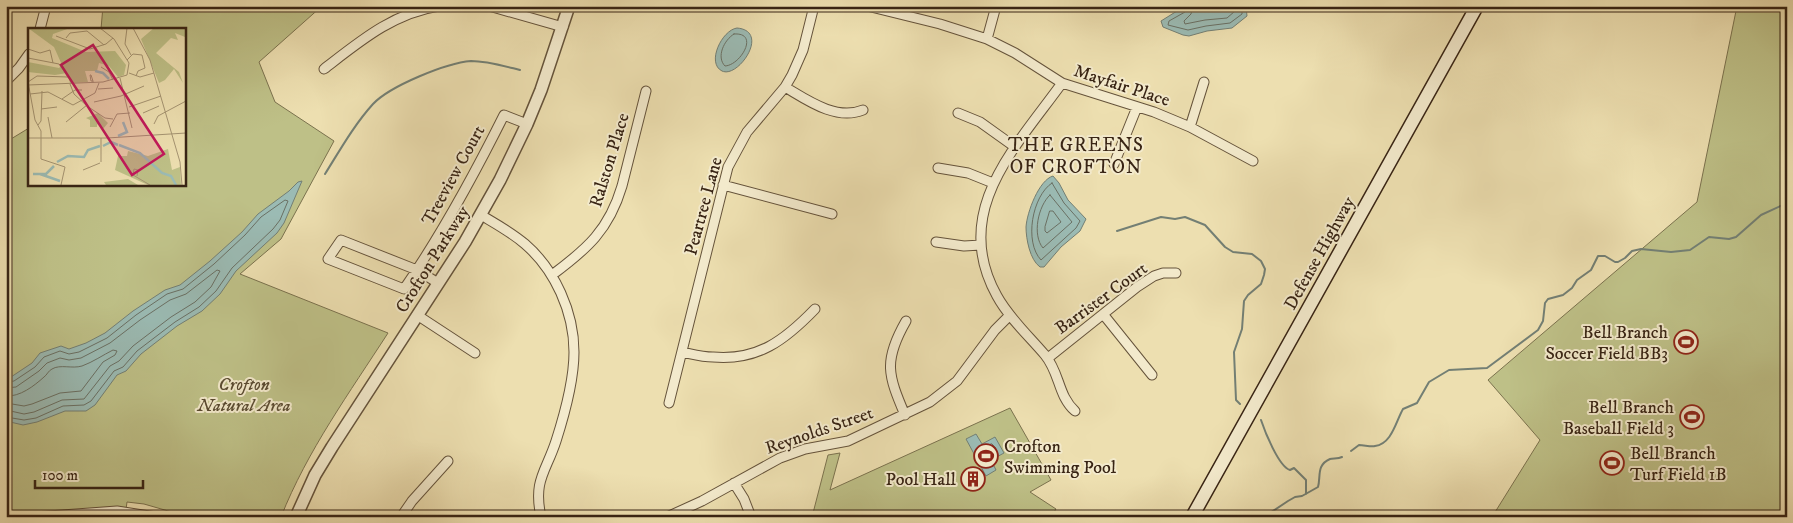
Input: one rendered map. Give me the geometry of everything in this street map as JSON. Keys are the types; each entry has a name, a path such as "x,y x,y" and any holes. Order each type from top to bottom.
{"main road":[{"name":"Defense Highway","path":"1192,517 1476,6"}],"street":[{"path":"40,28 46,6"},
{"path":"324,69 369,34 388,23 407,14 439,6"},
{"path":"489,6 563,27"},
{"name":"Crofton Parkway","path":"296,517 332,447 438,283 481,214 509,163 550,66 569,6"},
{"name":"Peartree Lane","path":"668,403 728,167 740,143 785,87 803,50 814,6"},
{"name":"Mayfair Place","path":"867,6 940,24 987,39 1015,53 1062,83 1137,106 1190,126 1252,161"},
{"path":"987,39 996,6"},
{"path":"6,81 28,55"},
{"path":"1190,126 1204,82"},
{"path":"1062,83 992,183 983,215 981,246 989,279 997,297 1010,315 1048,358 1060,381 1064,398 1075,411"},
{"path":"785,87 812,103 835,112 854,114 863,110"},
{"name":"Ralston Place","path":"552,275 590,245 613,209 622,186 646,90"},
{"path":"1114,164 1137,106"},
{"path":"958,113 980,122 1016,147"},
{"name":"Treeview Court","path":"417,270 452,214 504,115 527,124"},
{"path":"938,168 968,173 992,183"},
{"path":"723,186 832,214"},
{"path":"481,214 522,241 539,258 552,275 567,312 574,351 572,372 556,442 540,480 538,502 541,517"},
{"path":"417,270 404,289 328,259 341,240 417,270 438,283"},
{"path":"936,242 964,246 981,246"},
{"name":"Barrister Court","path":"1048,358 1132,290 1154,276 1162,273 1176,272"},
{"path":"682,352 712,358 742,356 758,351 786,337 815,309"},
{"path":"1103,314 1152,375"},
{"path":"417,315 475,353"},
{"name":"Reynolds Street","path":"667,517 702,501 793,452 805,448 848,441 930,402 956,381 995,330 1010,315"},
{"path":"905,415 893,388 890,363 894,344 906,321"},
{"path":"401,517 412,501 448,461"},
{"path":"734,483 744,499 751,517"},
{"path":"35,517 116,511 156,517"}],"green space":[{"name":"Crofton Natural Area","path":"103,6 322,6 259,62 275,102 334,141 281,239 240,274 388,333 316,445 281,517 189,517 144,504 127,502 125,517 11,517 9,507 6,507 6,142 28,129 28,185 185,185 185,28 101,28"},
{"path":"1737,6 1787,6 1787,517 1492,517 1540,440 1488,380 1697,202"},
{"path":"1010,408 1051,480 1030,492 1056,509 1051,517 812,517 828,455 840,453 830,490"}],"water":[{"path":"1185,6 1246,6 1247,16 1232,28 1207,31 1189,36 1163,27 1161,21"},
{"path":"737,28 747,31 751,37 748,54 736,68 729,72 722,71 717,67 715,61 718,47 726,34"},
{"path":"1053,176 1068,200 1086,219 1080,231 1061,247 1044,267 1040,267 1029,249 1026,227 1031,205 1035,197 1043,184"},
{"path":"302,181 284,223 277,233 236,271 220,294 202,311 177,326 141,354 126,371 117,375 95,405 86,411 65,411 37,422 23,425 6,421 6,376 11,377 32,363 40,353 61,346 69,349 86,343 105,333 133,311 165,290 180,285 242,232 258,214 298,182"},
{"name":"Crofton Swimming Pool","path":"976,434 982,444 995,437 1004,453 991,460 996,470 986,476 966,439"}],"waterway":[{"path":"325,174 353,129 373,104 405,83 433,71 471,61 520,70"},
{"path":"1351,451 1359,445 1373,446 1386,441 1403,409 1417,403 1429,382 1449,370 1487,368 1538,330 1543,321 1545,303 1548,299 1563,295 1572,288 1577,280 1591,270 1598,256 1605,256 1618,262 1632,251 1641,249 1671,252 1690,250 1709,237 1729,239 1736,237 1761,215 1787,203"},
{"path":"1117,231 1161,217 1175,219 1185,217 1205,225 1225,247 1233,252 1252,254 1261,261 1265,269 1264,275 1261,284 1244,301 1242,329 1234,352 1236,400 1240,404"},
{"path":"1261,420 1281,463 1290,470 1294,468 1306,480 1306,494"},
{"path":"1264,517 1295,497 1302,496 1318,487 1323,464 1330,459 1342,457"}],"place":[{"name":"Bell Branch Soccer Field BB3","path":"1686,342"},
{"name":"Bell Branch Baseball Field 3","path":"1692,417"},
{"name":"Crofton Swimming Pool","path":"986,456"},
{"name":"Bell Branch Turf Field 1B","path":"1612,463"},
{"name":"Pool Hall","path":"973,479"}],"district":[{"name":"THE GREENS OF CROFTON","path":"1076,155"}]}
